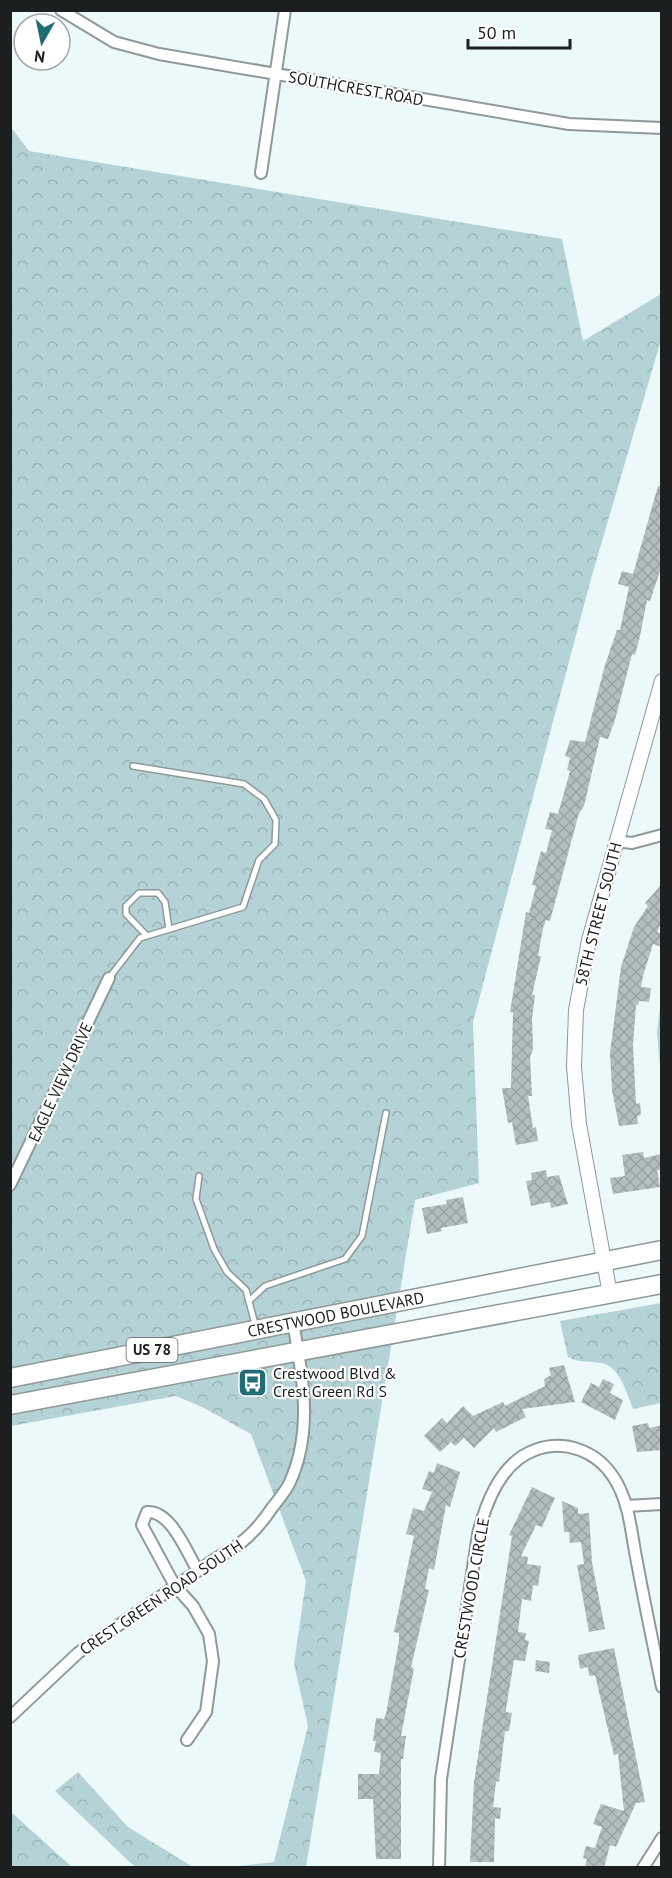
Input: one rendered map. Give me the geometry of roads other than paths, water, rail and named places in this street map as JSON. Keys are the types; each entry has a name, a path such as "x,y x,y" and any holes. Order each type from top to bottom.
{"main road":[{"name":"CRESTWOOD BOULEVARD","path":"10,1377 662,1250"},
{"name":"CRESTWOOD BOULEVARD","path":"10,1405 662,1284"}],"street":[{"name":"SOUTHCREST ROAD","path":"61,10 114,42 159,54 569,124 662,128"},
{"path":"261,173 285,10"},
{"name":"58TH STREET SOUTH","path":"610,1294 579,1124 574,1038 583,963 662,681"},
{"path":"616,842 632,843 662,835"},
{"name":"EAGLE VIEW DRIVE","path":"10,1185 109,978"},
{"name":"CREST GREEN ROAD SOUTH","path":"10,1717 78,1653 175,1586 240,1546 261,1524 290,1483 304,1428 304,1387 293,1323"},
{"name":"CRESTWOOD CIRCLE","path":"439,1868 438,1811 446,1738 478,1534 491,1495 505,1473 522,1456 544,1447 567,1446 588,1454 607,1468 620,1487 626,1506 662,1687"},
{"path":"626,1506 662,1504"},
{"path":"187,1740 206,1712 213,1661 209,1634 193,1606 175,1586 142,1525 147,1512 154,1511 165,1517 198,1571"},
{"path":"643,1868 662,1838"}],"lane":[{"path":"109,978 140,938 243,907 259,860 275,844 276,820 264,799 244,784 133,766"},
{"path":"147,936 126,915 126,906 139,892 158,893 165,902 169,929"},
{"path":"249,1301 265,1286 345,1259 354,1250 362,1236 386,1113"},
{"path":"199,1176 196,1199 214,1249 227,1272 246,1290 257,1329"}],"place":[{"name":"Crestwood Blvd & Crest Green Rd S","path":"252,1382"}]}
